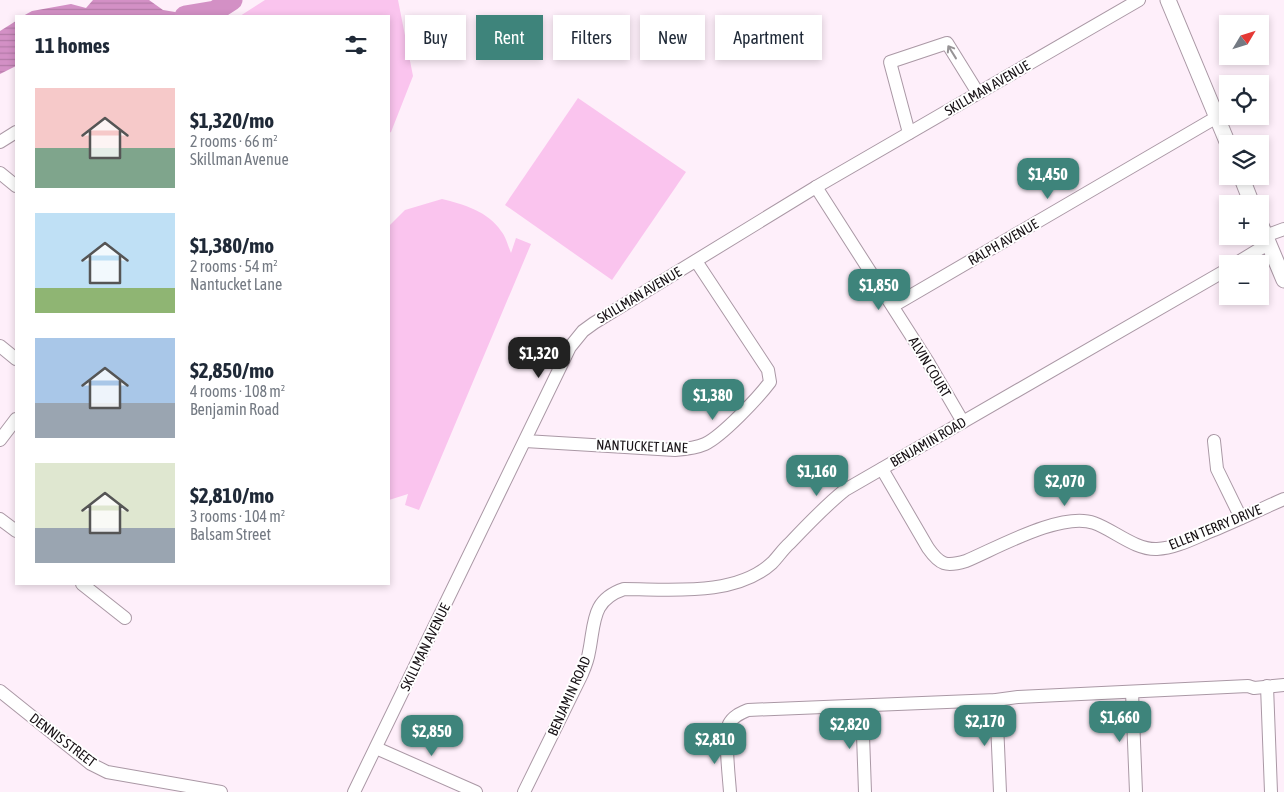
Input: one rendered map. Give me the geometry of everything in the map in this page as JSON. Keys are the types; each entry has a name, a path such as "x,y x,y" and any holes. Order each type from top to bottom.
{"main road":[{"path":"1168,0 1224,135"},
{"path":"1269,244 1284,280"}],"street":[{"name":"SKILLMAN AVENUE","path":"354,792 570,347 584,330 594,322 816,188 1139,0"},
{"path":"909,133 890,62 947,43 978,93"},
{"name":"RALPH AVENUE","path":"892,306 1216,117"},
{"path":"0,142 15,133"},
{"path":"0,173 15,185"},
{"name":"ALVIN COURT","path":"816,188 928,362 963,422"},
{"path":"1269,233 1284,229"},
{"path":"1245,255 1254,245"},
{"name":"NANTUCKET LANE","path":"525,441 675,450 690,449 706,443 760,395 770,382 768,370 696,260"},
{"name":"BENJAMIN ROAD","path":"524,792 582,674 589,654 595,613 604,599 624,589 716,588 752,576 771,564 845,490 1219,274"},
{"path":"0,346 15,357"},
{"path":"0,440 15,420"},
{"path":"1214,441 1217,469 1241,518"},
{"name":"ELLEN TERRY DRIVE","path":"882,469 928,548 936,558 952,565 966,561 1045,527 1067,521 1084,520 1095,523 1140,546 1156,549 1171,547 1284,499"},
{"path":"0,518 15,531"},
{"path":"83,585 125,618"},
{"path":"730,792 727,736 729,724 736,715 748,710 996,700 1018,697 1248,686 1254,688 1284,685"},
{"path":"1267,686 1271,792"},
{"name":"DENNIS STREET","path":"0,691 92,764 107,772 221,792"},
{"path":"1132,692 1136,792"},
{"path":"996,700 1000,792"},
{"path":"862,706 866,792"},
{"path":"376,748 476,792"}],"shaded area":[{"path":"93,0 149,0 163,10 175,12 180,15 25,15 32,11 71,4 86,8"},
{"path":"265,0 398,0 405,35 405,60 410,60 413,76 390,132 390,15 242,15"},
{"path":"15,22 15,66 0,74 0,31"},
{"path":"578,98 686,172 612,280 505,205"},
{"path":"442,199 458,203 483,214 496,224 503,233 511,253 516,238 531,244 419,510 405,505 408,494 390,500 390,225 405,210"}],"waterway":[{"path":"191,15 215,11 232,0"}]}
